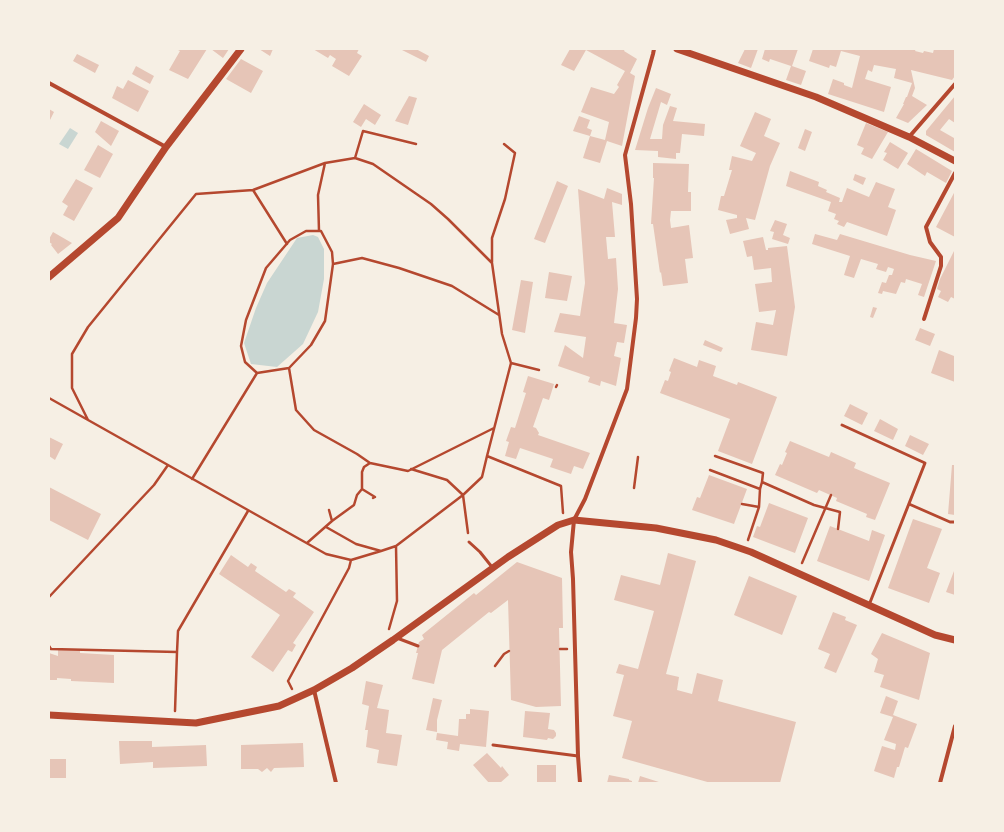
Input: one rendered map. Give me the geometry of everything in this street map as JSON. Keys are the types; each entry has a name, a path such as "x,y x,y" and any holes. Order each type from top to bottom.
{"street":[{"path":"49,277 118,218 166,147 241,49"},
{"path":"580,783 578,756 574,579 571,552 574,520 585,499 627,389 636,308 631,204 624,155 654,49"},
{"path":"677,49 816,97 910,136 955,161"},
{"path":"49,83 166,147"},
{"path":"910,136 955,84"},
{"path":"924,319 941,266 941,256 930,242 926,227 955,173"},
{"path":"49,715 196,723 279,706 314,690 352,668 520,549 558,525 574,520 656,528 716,540 798,573 935,635 955,640"},
{"path":"314,690 336,783"},
{"path":"940,783 955,726"}],"lane":[{"path":"842,425 925,463 869,605"},
{"path":"909,504 950,522 955,522"},
{"path":"470,542 493,568"},
{"path":"395,639 418,646"},
{"path":"493,745 578,756"}],"path":[{"path":"355,158 363,131 416,144"},
{"path":"49,398 326,554 351,560 396,546 463,495 482,477 511,363 502,334 492,263 492,238 505,199 515,153 504,144"},
{"path":"88,420 72,388 72,354 88,327 196,194 253,190 325,163 355,158 373,164 431,204 453,223 492,263"},
{"path":"319,231 306,232 290,240 266,268 246,320 241,346 245,362 257,372 289,368 311,345 325,321 333,264 332,252 321,231 319,231 318,195 325,163"},
{"path":"253,190 287,244"},
{"path":"333,264 362,258 399,268 452,286 500,316"},
{"path":"511,363 539,370"},
{"path":"289,368 296,410 314,430 358,454 370,463 408,471 494,428"},
{"path":"192,479 257,372"},
{"path":"487,456 561,486 563,523"},
{"path":"634,488 638,456"},
{"path":"715,456 763,473 759,507 744,550"},
{"path":"307,544 332,521 354,505 357,495 362,489 362,472 364,467 370,463"},
{"path":"49,598 154,485 168,465"},
{"path":"411,469 447,480 463,495 470,542"},
{"path":"710,470 760,489"},
{"path":"762,482 825,508 840,512 838,529"},
{"path":"362,489 375,497 373,498"},
{"path":"798,573 831,495"},
{"path":"742,504 759,507"},
{"path":"329,510 332,521"},
{"path":"175,722 178,631 248,511"},
{"path":"326,527 356,544 381,551"},
{"path":"395,639 388,631 397,601 396,546"},
{"path":"297,698 288,681 349,568 351,560"},
{"path":"49,646 52,649 177,652"},
{"path":"495,666 504,654 509,651"}],"shaded area":[{"path":"70,128 78,133 68,149 59,144"},
{"path":"313,235 318,237 324,249 324,279 318,312 303,344 277,367 251,364 244,343 256,308 267,283 297,238"}],"building":[{"path":"176,49 207,49 188,79 169,70 180,51"},
{"path":"211,49 229,49 223,58"},
{"path":"259,49 273,49 270,56"},
{"path":"313,49 359,49 357,53 362,56 349,76 332,66 336,59 330,55 328,58"},
{"path":"400,49 416,49 429,56 426,62"},
{"path":"570,49 625,49 624,51 637,59 630,73 635,76 622,146 607,141 600,163 583,158 590,136 605,140 609,122 581,112 591,87 614,94 619,87 617,85 625,71 586,50 574,71 561,65"},
{"path":"745,49 758,49 751,68 738,63"},
{"path":"765,49 798,49 792,66 806,71 801,85 786,80 791,66 770,59 769,62 762,59"},
{"path":"813,49 916,49 915,51 923,53 924,51 933,53 934,49 955,49 955,76 952,80 911,70 915,88 912,96 927,105 908,123 896,118 904,104 912,83 894,78 896,69 874,65 872,72 868,70 865,79 891,87 884,112 828,94 833,79 852,88 860,56 841,51 836,67 830,65 829,68 809,61"},
{"path":"77,54 99,65 95,73 73,61"},
{"path":"241,59 263,71 251,93 226,79"},
{"path":"136,66 154,76 150,84 132,74"},
{"path":"128,80 149,91 138,112 112,98 117,86 123,89"},
{"path":"656,88 671,94 667,105 661,102 650,139 662,139 663,125 670,106 677,108 673,121 705,124 704,136 682,134 680,153 676,153 676,159 658,157 658,151 635,150"},
{"path":"409,96 417,98 408,125 395,121"},
{"path":"955,96 955,123 949,119 940,130 954,138 955,136 955,152 926,135 926,131"},
{"path":"364,104 381,115 375,125 366,119 361,127 353,122"},
{"path":"49,109 54,112 49,122"},
{"path":"755,112 771,119 764,136 780,143 770,166 755,220 746,218 749,229 730,234 726,220 737,218 737,215 718,210 721,196 724,196 732,170 729,170 732,156 752,161 756,153 740,146"},
{"path":"579,116 590,120 587,128 592,130 590,136 573,131"},
{"path":"101,121 119,131 111,146 95,132"},
{"path":"866,123 888,132 872,159 861,154 864,148 857,145"},
{"path":"805,129 812,132 805,151 798,148"},
{"path":"890,142 908,153 898,169 883,160 887,153 884,152"},
{"path":"98,145 113,154 100,178 84,170"},
{"path":"916,149 952,171 946,183 927,172 925,176 907,164"},
{"path":"653,163 689,164 688,192 691,192 691,211 671,211 670,220 671,228 689,225 693,258 685,259 688,283 663,286 653,224 651,224 654,178"},
{"path":"790,171 819,182 818,186 827,190 826,192 840,198 839,202 842,202 847,188 869,197 876,182 895,189 888,207 896,210 887,236 847,222 844,227 837,224 839,221 834,219 836,214 828,211 831,202 786,186"},
{"path":"855,174 866,178 863,185 853,180"},
{"path":"76,179 93,188 74,221 63,215 68,206 62,202"},
{"path":"557,181 568,186 545,243 534,239"},
{"path":"607,188 622,194 622,205 612,202 615,237 606,237 608,259 616,258 618,289 614,323 627,325 624,343 617,342 614,356 621,358 616,386 601,381 600,386 588,382 590,377 558,366 565,345 583,358 586,337 554,332 560,313 580,316 585,283 578,189 604,199"},
{"path":"955,191 955,237 936,227"},
{"path":"775,220 787,224 783,235 790,238 788,244 772,239 774,232 770,231"},
{"path":"53,232 72,243 58,254 49,242"},
{"path":"815,234 837,240 840,234 910,255 936,261 924,297 918,295 922,284 906,279 905,283 901,282 896,294 883,291 882,294 878,293 882,282 886,283 889,275 892,275 894,269 888,267 886,272 876,269 878,264 861,259 854,278 844,275 850,256 812,244"},
{"path":"763,237 766,250 768,250 768,248 787,246 795,307 787,356 751,350 756,322 773,325 776,310 759,312 755,284 772,282 771,268 754,270 752,256 747,257 743,241"},
{"path":"955,249 955,299 951,297 948,302 938,297 941,291 937,289 940,279"},
{"path":"549,272 572,276 567,301 545,298"},
{"path":"521,280 533,282 525,333 512,330"},
{"path":"873,307 877,308 873,318 870,317"},
{"path":"920,328 935,334 930,346 915,340"},
{"path":"705,340 723,348 721,352 703,345"},
{"path":"939,350 954,356 955,382 931,373"},
{"path":"674,358 697,367 699,360 716,366 713,376 737,385 738,382 777,397 752,464 718,451 730,419 660,393 665,380 668,381 671,372 669,371"},
{"path":"528,376 554,384 549,400 543,398 533,427 536,428 539,433 538,435 590,453 583,469 574,466 571,474 550,467 553,459 520,448 516,459 505,456 509,442 506,441 511,427 515,428 526,393 523,392"},
{"path":"850,404 868,413 862,425 844,416"},
{"path":"880,419 898,429 893,440 874,431"},
{"path":"910,435 929,444 923,455 905,446"},
{"path":"49,437 63,444 55,460 49,456"},
{"path":"790,441 829,457 831,452 856,463 854,468 890,483 875,520 866,517 867,514 836,501 837,498 819,490 817,493 775,475 780,464 782,465 787,453 785,452"},
{"path":"952,465 955,465 955,515 948,514"},
{"path":"709,475 747,489 734,524 692,510 697,497 700,498"},
{"path":"49,487 101,514 88,540 49,520"},
{"path":"769,503 808,518 795,553 753,537 757,526 760,527"},
{"path":"913,519 942,529 927,568 940,573 929,603 888,588"},
{"path":"830,526 869,541 872,530 885,535 869,581 817,561"},
{"path":"668,553 696,561 666,674 679,677 677,690 692,694 697,673 723,680 718,701 796,722 780,783 711,783 622,758 632,721 613,716 624,675 616,673 619,664 638,669 654,611 614,600 621,575 660,585"},
{"path":"231,555 248,567 251,563 257,567 255,571 286,592 289,589 296,593 293,597 314,612 293,643 296,645 292,652 288,650 273,672 251,657 280,615 219,574"},
{"path":"517,562 562,578 563,628 559,628 561,706 536,707 511,700 508,600 491,613 489,612 442,650 434,684 412,679 419,642 424,639 422,635 474,593 476,595"},
{"path":"955,571 955,595 946,592"},
{"path":"749,576 797,596 782,635 734,615"},
{"path":"833,612 846,617 845,620 857,625 836,673 824,668 830,654 818,649"},
{"path":"882,633 930,653 919,700 880,687 884,675 874,672 878,659 871,654"},
{"path":"58,649 80,650 80,653 114,655 114,683 71,681 71,679 57,678 57,680 49,680 49,653 58,656"},
{"path":"366,681 383,685 377,708 389,710 386,733 402,735 397,766 377,763 379,750 366,747 368,730 365,730 369,706 362,704"},
{"path":"886,696 898,701 893,715 917,724 908,748 905,747 894,778 874,771 882,746 895,750 896,744 884,740 893,717 880,713"},
{"path":"433,698 442,700 437,720 437,732 426,730"},
{"path":"470,709 489,711 486,747 460,744 459,751 447,749 448,742 436,740 437,733 458,736 459,719 466,719 466,714 470,714"},
{"path":"525,711 550,713 548,729 554,730 556,736 553,739 548,738 547,740 523,737"},
{"path":"119,741 152,741 152,747 206,745 207,766 153,768 153,762 120,764"},
{"path":"303,743 304,767 274,768 271,772 267,768 262,772 258,769 241,769 241,745"},
{"path":"487,753 501,768 502,766 509,775 500,783 489,783 473,765"},
{"path":"49,759 66,759 66,778 49,778"},
{"path":"537,765 556,765 556,783 537,783"},
{"path":"609,775 629,779 632,783 607,783"},
{"path":"640,776 662,783 638,783"}]}
